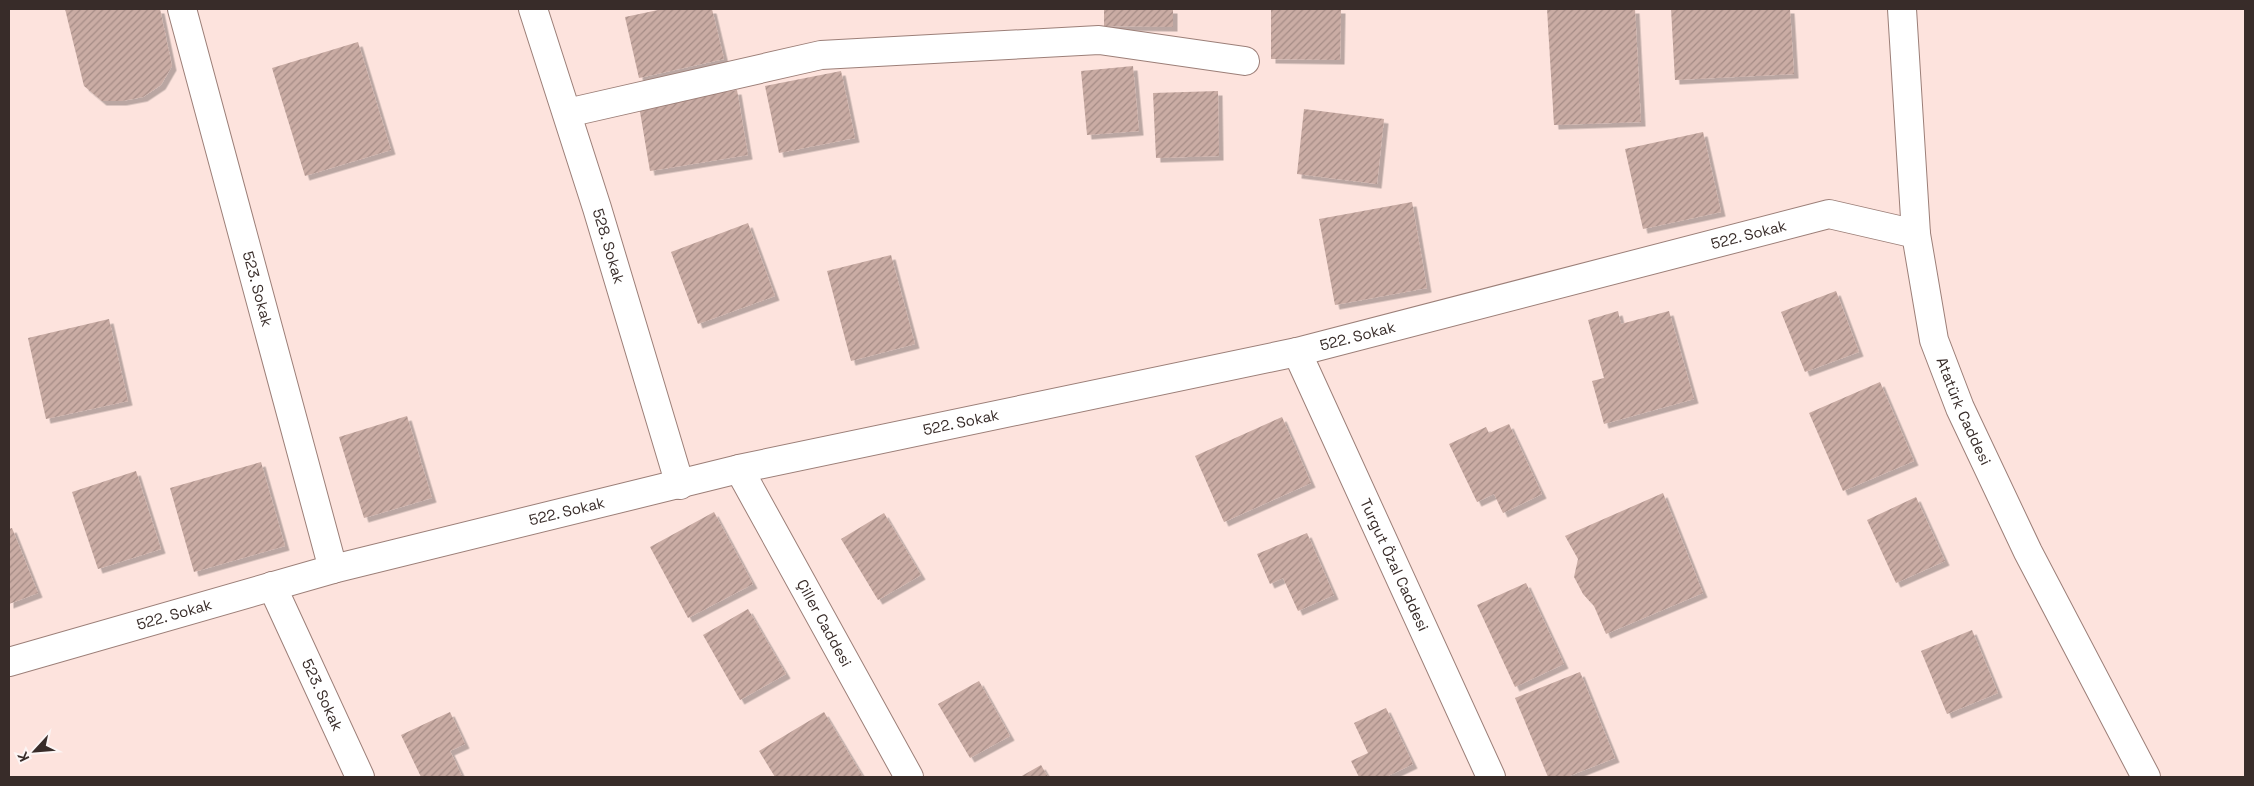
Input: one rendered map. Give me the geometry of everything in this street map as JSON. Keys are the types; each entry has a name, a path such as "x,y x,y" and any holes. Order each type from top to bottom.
{"street":[{"name":"523. Sokak","path":"182,9 333,569"},
{"name":"528. Sokak","path":"533,9 597,208 680,485"},
{"name":"Atatürk Caddesi","path":"1902,9 1916,234 1934,340 1960,408 2028,552 2146,777"},
{"path":"566,114 821,55 1099,40 1244,61"},
{"name":"522. Sokak","path":"9,662 333,569 739,469 1297,352 1829,214 1916,234"},
{"name":"Turgut Özal Caddesi","path":"1297,352 1491,777"},
{"name":"Çiller Caddesi","path":"739,469 909,777"},
{"name":"523. Sokak","path":"272,586 360,777"}],"building":[{"path":"65,9 160,9 172,66 161,85 143,97 122,101 102,101 84,86"},
{"path":"663,9 712,9 724,59 639,78 625,17"},
{"path":"1104,9 1173,9 1173,27 1104,26"},
{"path":"1271,9 1341,9 1340,60 1271,59"},
{"path":"1547,9 1635,9 1641,122 1554,125"},
{"path":"1671,9 1790,9 1794,74 1675,80"},
{"path":"358,42 391,150 305,176 272,68"},
{"path":"1133,66 1139,131 1087,135 1081,71"},
{"path":"841,71 855,138 779,153 765,86"},
{"path":"737,90 748,155 650,171 639,106"},
{"path":"1218,91 1219,156 1156,158 1153,93"},
{"path":"1304,109 1384,119 1377,184 1297,174"},
{"path":"1703,132 1721,212 1643,229 1625,149"},
{"path":"1412,202 1427,288 1335,305 1319,219"},
{"path":"748,223 775,296 698,324 671,252"},
{"path":"891,255 915,344 851,361 827,271"},
{"path":"1836,291 1859,352 1805,372 1781,312"},
{"path":"1618,311 1621,324 1669,311 1694,399 1604,424 1592,381 1604,378 1588,320"},
{"path":"109,319 128,401 46,419 28,338"},
{"path":"1880,382 1914,461 1843,491 1809,413"},
{"path":"407,416 432,498 364,518 339,437"},
{"path":"1282,417 1311,483 1224,522 1195,456"},
{"path":"1509,424 1542,494 1503,513 1494,494 1477,502 1449,444 1486,427 1489,433"},
{"path":"261,462 285,546 194,572 170,488"},
{"path":"136,471 161,549 98,569 72,492"},
{"path":"1663,493 1703,593 1606,634 1594,606 1583,594 1574,577 1578,559 1565,536"},
{"path":"1916,497 1945,561 1896,583 1867,520"},
{"path":"714,512 753,584 688,618 650,547"},
{"path":"884,513 921,575 878,600 841,539"},
{"path":"12,528 38,593 9,604 9,529"},
{"path":"1307,533 1334,595 1298,611 1283,578 1270,584 1257,554"},
{"path":"1526,583 1564,664 1515,687 1477,605"},
{"path":"748,609 786,674 740,700 703,635"},
{"path":"1972,630 1998,693 1947,714 1921,651"},
{"path":"1580,672 1615,758 1567,777 1548,777 1515,698"},
{"path":"979,681 1010,736 970,758 938,704"},
{"path":"1386,708 1413,764 1386,777 1359,777 1351,761 1368,753 1354,723"},
{"path":"450,712 465,744 450,751 462,776 421,777 401,735"},
{"path":"824,712 863,777 775,777 759,751"},
{"path":"1041,765 1048,777 1020,777"}]}
